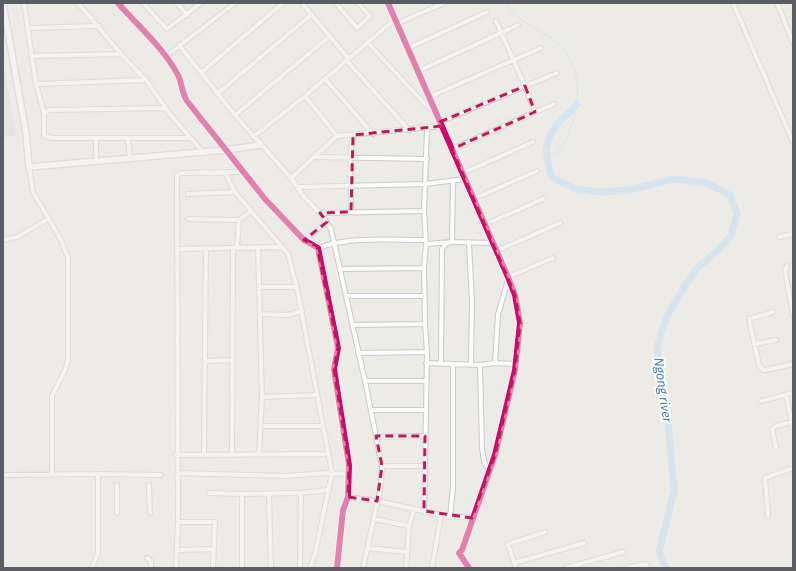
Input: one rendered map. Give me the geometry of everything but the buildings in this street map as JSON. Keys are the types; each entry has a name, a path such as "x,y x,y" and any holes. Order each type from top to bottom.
{"street":[{"path":"3,3 26,133 32,192 66,251 68,269 68,360 66,368 52,396 52,474"},
{"path":"24,3 36,84 44,112 44,136 128,139 190,138"},
{"path":"78,3 99,26 121,54 146,80 166,108 202,151"},
{"path":"118,3 165,57 179,78 182,92 187,101 242,172 304,240 318,248 338,348 334,368 349,474 348,497 343,510 337,568"},
{"path":"143,3 166,29 187,15 201,3"},
{"path":"177,3 187,15"},
{"path":"165,57 235,3"},
{"path":"202,72 283,3"},
{"path":"302,3 347,59 409,130"},
{"path":"336,3 357,28 370,16 358,3"},
{"path":"388,3 508,278 515,295 520,322 515,364 502,426 489,471 462,550 459,553 464,566 469,568"},
{"path":"254,137 305,96 347,59 395,22 444,3"},
{"path":"733,3 793,142"},
{"path":"777,3 793,42"},
{"path":"408,48 487,12"},
{"path":"217,94 312,14"},
{"path":"496,21 525,86 534,112"},
{"path":"28,28 99,26"},
{"path":"418,71 518,26"},
{"path":"235,115 330,36"},
{"path":"368,43 424,103 436,113"},
{"path":"179,45 202,72 217,94 291,178 320,213 331,229 354,325 358,353 382,466 374,519 363,568"},
{"path":"429,97 541,48"},
{"path":"32,56 121,54"},
{"path":"291,178 337,136 427,128 441,124 557,73"},
{"path":"325,79 373,134"},
{"path":"36,84 146,80"},
{"path":"305,96 337,136"},
{"path":"452,148 554,104"},
{"path":"44,112 49,110 166,108"},
{"path":"424,511 425,381 427,352 424,296 424,184 428,159 427,128"},
{"path":"351,212 350,157 353,135"},
{"path":"96,138 96,161"},
{"path":"128,139 130,157"},
{"path":"462,173 533,142"},
{"path":"29,167 130,157 226,150 261,145"},
{"path":"314,156 428,159"},
{"path":"473,199 538,171"},
{"path":"225,172 235,192 288,254 297,287 332,473 327,490 315,554 310,568"},
{"path":"176,568 178,522 176,455 177,176 181,173 242,172"},
{"path":"297,187 424,184 465,179"},
{"path":"452,242 453,181"},
{"path":"188,194 235,192"},
{"path":"484,225 543,199"},
{"path":"188,219 239,220 251,211"},
{"path":"320,213 424,211"},
{"path":"3,240 17,237 48,219"},
{"path":"232,454 232,360 235,248 239,220"},
{"path":"304,240 327,222"},
{"path":"496,251 560,223"},
{"path":"779,237 793,234"},
{"path":"318,248 335,242 493,243"},
{"path":"441,364 443,292 442,250 446,244 452,242"},
{"path":"469,243 472,302 471,365"},
{"path":"204,455 206,248"},
{"path":"258,248 262,397 259,454"},
{"path":"177,249 283,248"},
{"path":"508,278 553,258"},
{"path":"787,266 784,271 791,290 793,315"},
{"path":"341,269 424,268"},
{"path":"496,363 498,315 508,278"},
{"path":"259,287 297,287"},
{"path":"347,296 424,296"},
{"path":"260,314 288,314 302,311"},
{"path":"773,312 749,319 759,365 763,370 793,364"},
{"path":"354,325 425,324"},
{"path":"755,344 776,340"},
{"path":"358,353 427,352"},
{"path":"204,361 232,360"},
{"path":"426,363 453,365 480,365 496,363 515,364"},
{"path":"450,517 453,487 453,365"},
{"path":"480,365 482,448 484,462 489,471"},
{"path":"365,381 425,381"},
{"path":"761,401 793,393"},
{"path":"262,397 317,395"},
{"path":"786,395 793,428"},
{"path":"371,410 425,410"},
{"path":"776,448 772,429 776,426 792,422"},
{"path":"261,426 323,426"},
{"path":"377,437 425,436"},
{"path":"176,455 328,454"},
{"path":"382,466 425,466"},
{"path":"768,516 765,478 793,468"},
{"path":"177,472 287,476 332,473 349,474"},
{"path":"92,568 98,553 98,474"},
{"path":"3,475 161,475"},
{"path":"117,485 117,513"},
{"path":"150,486 150,513"},
{"path":"208,493 269,494 301,493 327,490"},
{"path":"300,568 301,493"},
{"path":"242,494 242,568"},
{"path":"269,494 271,568"},
{"path":"348,497 377,501 441,516 472,518"},
{"path":"406,568 409,526 414,509"},
{"path":"432,568 441,516"},
{"path":"374,519 409,526"},
{"path":"178,522 215,522 213,568"},
{"path":"516,568 508,544 545,532"},
{"path":"514,563 584,543"},
{"path":"368,548 406,552"},
{"path":"177,550 214,549"},
{"path":"565,568 623,552"},
{"path":"147,558 151,561 151,568"},
{"path":"583,563 585,568"},
{"path":"626,568 642,564 646,564 648,568"}],"highlighted area":[{"path":"525,86 535,112 452,149 515,295 520,323 515,370 495,455 472,518 424,511 425,436 376,436 382,466 377,501 348,497 349,465 334,369 338,348 317,246 304,240 327,222 320,213 351,212 353,135 442,126 440,122"}],"shaded area":[{"path":"3,61 16,136 3,138"}],"waterway":[{"name":"Ngong river","path":"506,3 519,18 557,43 563,49 574,67 578,87 576,107 571,127 565,142 556,154 546,158"},
{"name":"Ngong river","path":"577,104 556,126 548,140 547,153 552,177 575,189 600,192 630,190 674,179 707,183 730,195 737,214 731,236 717,251 697,268 683,289 667,316 657,347 660,378 667,407 674,491 659,552 666,568"}],"cycle path":[{"path":"118,3 151,38 166,57 179,77 187,101 265,199 304,240 318,248 338,348 334,369 349,465 348,497 343,510 337,568"},
{"path":"388,3 508,277 515,295 520,323 515,370 495,455 462,550 459,553 469,568"}]}
